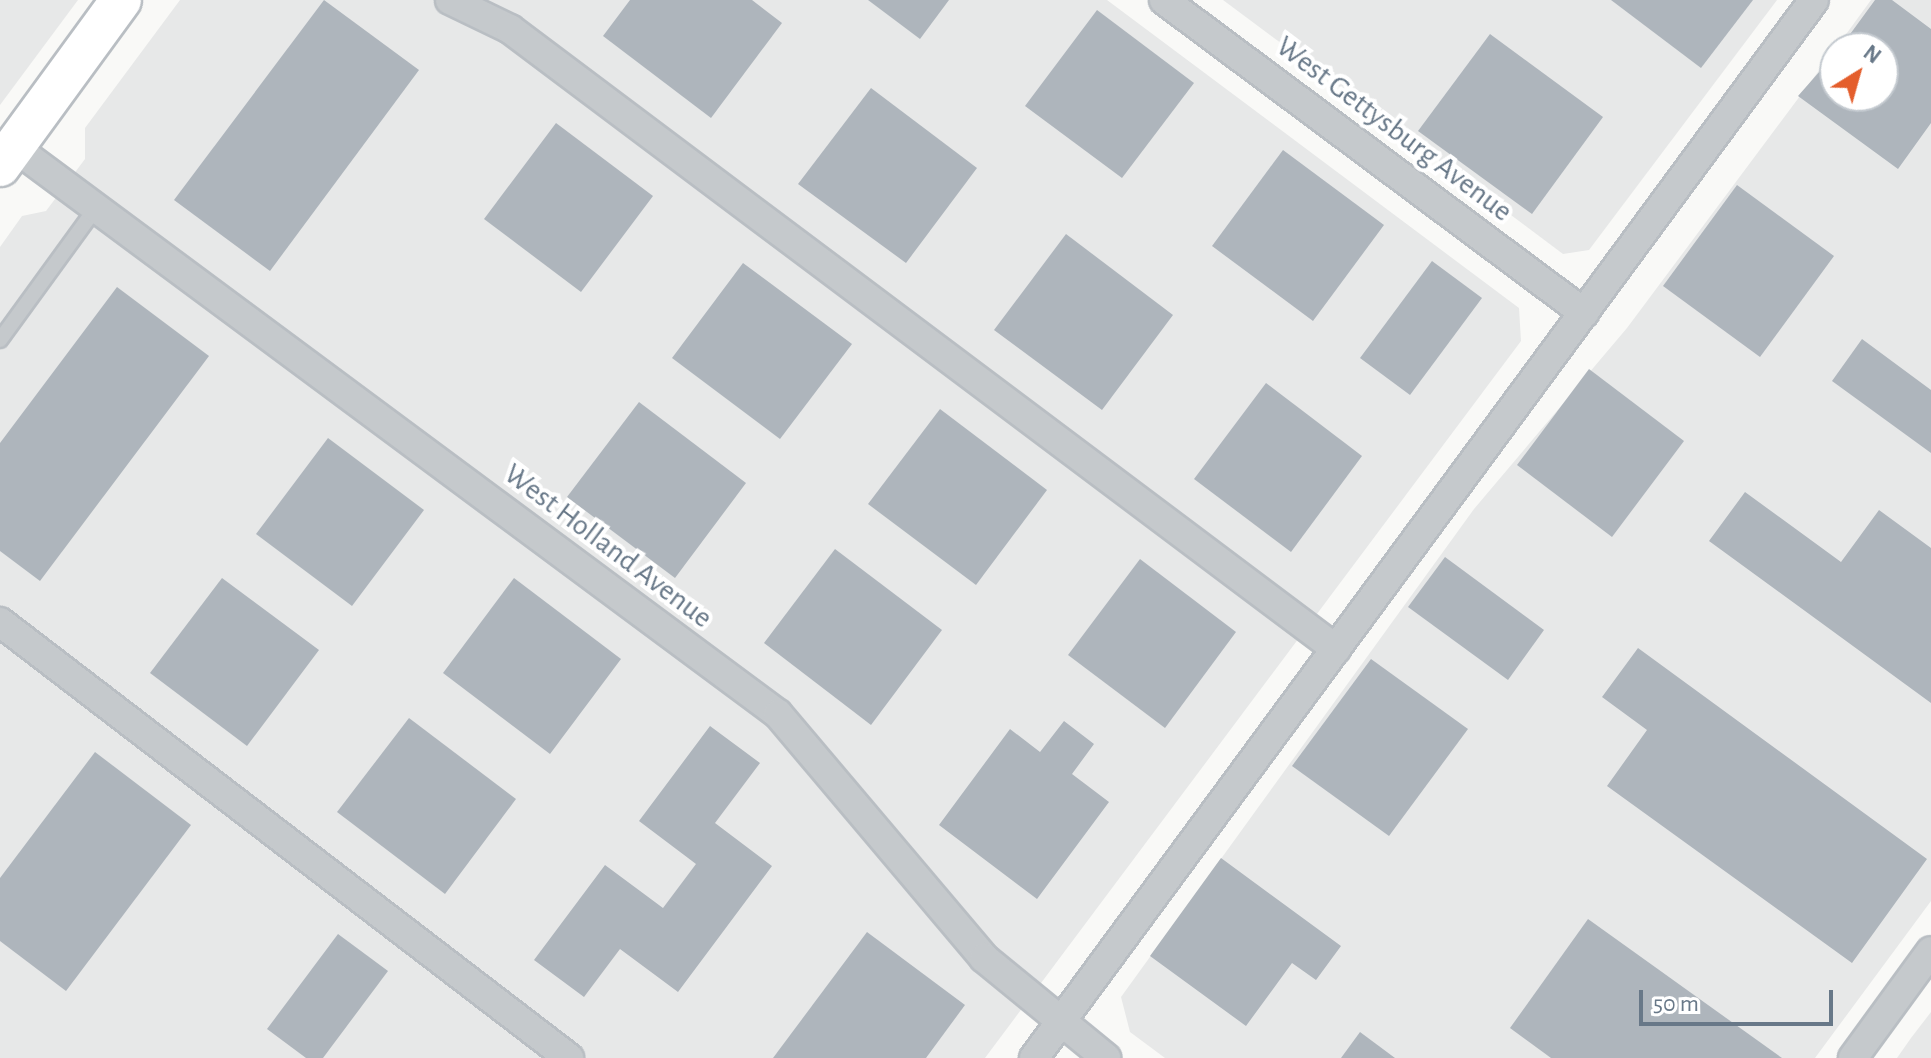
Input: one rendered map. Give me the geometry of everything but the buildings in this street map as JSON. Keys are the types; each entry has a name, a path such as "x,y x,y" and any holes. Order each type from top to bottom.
{"main road":[{"path":"7,156 121,0"}],"street":[{"path":"450,0 510,29 1336,649"},
{"name":"West Gettysburg Avenue","path":"1164,0 1584,313"},
{"path":"1034,1058 1814,0"},
{"name":"West Holland Avenue","path":"7,156 96,208 778,714 984,958 1106,1058"},
{"path":"0,622 569,1058"},
{"path":"1853,1058 1931,951"}],"lane":[{"path":"0,340 96,208"}],"shaded area":[{"path":"0,0 78,0 0,105"},
{"path":"180,0 1107,0 1519,308 1521,341 985,1058 0,1058 0,247 22,216 46,211 85,159 85,128"},
{"path":"1223,0 1777,0 1589,250 1563,254"},
{"path":"1871,0 1931,0 1931,901 1815,1058 1165,1058 1130,1032 1121,997 1474,509 1627,328 1819,70 1819,112 1899,112 1899,32 1848,32"},
{"path":"1931,1012 1931,1058 1897,1058 1911,1038"}]}
